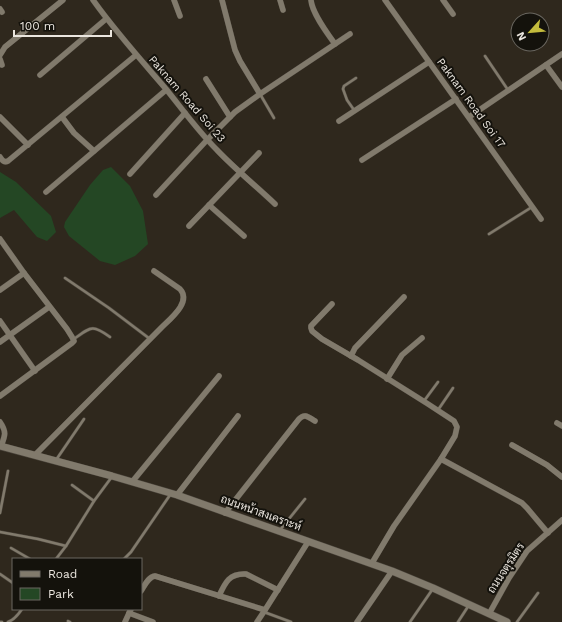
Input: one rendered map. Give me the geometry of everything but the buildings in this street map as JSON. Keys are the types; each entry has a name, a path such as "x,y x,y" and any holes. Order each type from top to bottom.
{"main road":[{"name":"ถนนหน้าสงเคราะห์","path":"1,446 174,494 279,532 372,563 433,588 507,622"}],"street":[{"path":"0,55 5,47 63,0"},
{"name":"Paknam Road Soi 23","path":"93,0 106,19 207,140 275,204"},
{"path":"174,0 180,16"},
{"path":"222,0 235,50 240,62 260,94"},
{"path":"280,0 283,10"},
{"path":"311,0 314,11 335,44"},
{"name":"Paknam Road Soi 17","path":"385,0 541,219"},
{"path":"443,0 453,14"},
{"path":"40,75 106,19"},
{"path":"156,195 207,140 240,108 350,34"},
{"path":"469,117 562,54"},
{"path":"0,158 3,162 8,161 136,55"},
{"path":"339,121 429,62"},
{"path":"546,65 562,87"},
{"path":"206,79 230,117"},
{"path":"46,192 166,90"},
{"path":"362,160 456,99"},
{"path":"130,174 185,113"},
{"path":"0,117 28,145"},
{"path":"62,117 74,133 94,151"},
{"path":"189,226 259,153"},
{"path":"209,205 244,236"},
{"path":"0,239 49,307 67,329 74,341 0,396"},
{"path":"35,455 179,309 184,298 183,292 154,272"},
{"path":"0,290 24,273"},
{"path":"351,356 355,348 404,297"},
{"path":"332,304 311,326 314,333 454,421 457,427 455,436 441,459 394,526 372,563"},
{"path":"0,342 49,307"},
{"path":"0,322 35,371"},
{"path":"387,379 404,353 422,338"},
{"path":"132,482 219,376"},
{"path":"174,494 238,416"},
{"path":"225,513 299,419 302,416 305,416 315,421"},
{"path":"0,422 4,428 4,437 1,446"},
{"path":"512,445 546,465 562,477"},
{"path":"441,459 522,503 548,533"},
{"name":"ถนนจตุรมิตร","path":"489,614 509,578 527,551 562,520"},
{"path":"257,622 308,542"},
{"path":"357,622 392,571"},
{"path":"218,596 224,584 230,578 240,574 246,574 278,590"},
{"path":"142,589 149,578 155,576 265,611"},
{"path":"125,622 130,611 153,622"}],"lane":[{"path":"485,56 508,90"},
{"path":"355,110 347,100 342,89 356,78"},
{"path":"260,94 274,118"},
{"path":"488,234 533,207"},
{"path":"65,278 109,308 150,339"},
{"path":"73,339 88,330 95,328 99,329 110,337"},
{"path":"424,402 438,382"},
{"path":"438,411 453,388"},
{"path":"56,461 84,419"},
{"path":"0,513 8,471"},
{"path":"57,558 112,476"},
{"path":"72,485 94,501"},
{"path":"125,558 174,494"},
{"path":"279,532 305,499"},
{"path":"0,532 38,538 66,546"},
{"path":"11,548 28,558"},
{"path":"0,574 12,582"},
{"path":"410,622 433,588"},
{"path":"517,622 538,593"},
{"path":"458,622 470,605"},
{"path":"8,622 12,621 21,610"},
{"path":"265,611 291,622"}],"green space":[{"path":"111,167 130,186 143,211 148,244 135,256 115,265 100,261 69,236 64,227 65,222 90,185 103,170"},
{"path":"0,172 16,182 51,216 56,232 47,241 37,237 14,210 0,218"}]}
